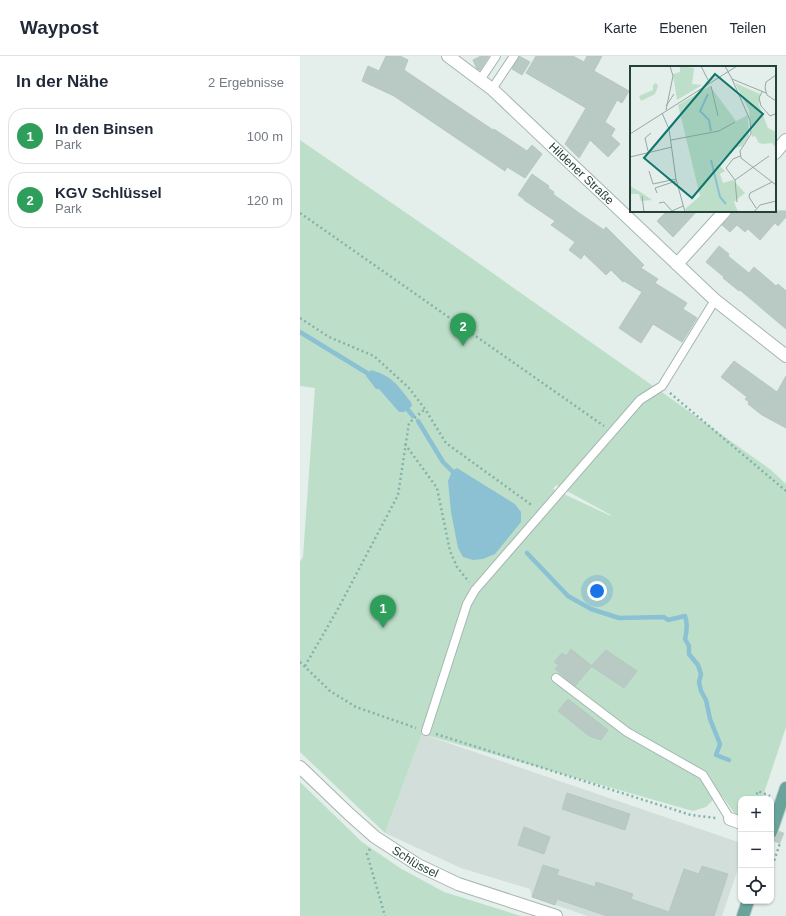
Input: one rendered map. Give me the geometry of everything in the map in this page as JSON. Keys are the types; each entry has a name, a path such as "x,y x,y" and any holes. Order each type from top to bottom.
{"main road":[{"path":"774,823 786,788"},
{"path":"742,916 747,904"}],"street":[{"name":"Hildener Straße","path":"448,56 492,89 715,300 786,356"},
{"path":"776,152 786,140"},
{"path":"677,264 724,212"},
{"name":"Schlüssel","path":"300,767 375,837 418,865 458,884 556,916"}],"lane":[{"path":"480,80 496,56"},
{"path":"492,89 514,56"},
{"path":"426,731 467,604 475,590 640,400 662,386 715,300"},
{"path":"556,678 627,732 703,774 736,821"}],"path":[{"path":"300,213 612,432"},
{"path":"300,318 329,337 374,356 409,388 446,443 542,512"},
{"path":"662,386 786,491"},
{"path":"305,666 339,607 398,495 409,423 425,410"},
{"path":"405,444 437,488 450,551 457,567 475,590"},
{"path":"300,662 330,691 356,707 426,731 691,815 736,821"},
{"path":"757,796 758,791 771,796"},
{"path":"774,797 782,800"},
{"path":"375,837 368,854 385,916"},
{"path":"772,868 776,855"}],"shaded area":[{"path":"422,734 738,842 738,869 722,916 588,916 532,897 530,889 461,868 385,833"}],"green space":[{"path":"300,140 447,241 673,400 771,470 786,484 786,727 763,796 738,796 738,815 735,814 722,796 714,799 706,807 693,811 422,734 385,833 300,752 300,562 303,557 315,388 300,386","holes":["556,485 611,516 553,489"]},
{"path":"300,782 362,842 400,868 444,892 521,916 300,916"}],"water":[{"path":"371,370 390,378 411,402 412,406 404,412 399,412 379,389 376,389 366,376"},
{"path":"457,468 515,504 521,512 521,522 495,554 483,559 473,560 463,557 458,548 451,512 448,481 452,471"}],"building":[{"path":"386,56 400,56 408,60 404,70 527,151 532,145 542,154 525,178 507,167 505,171 394,96 362,81 368,66 379,71"},
{"path":"481,56 489,56 480,70 477,69 473,60"},
{"path":"519,56 530,62 522,75 512,69"},
{"path":"536,56 573,56 584,62 587,56 602,56 594,71 629,91 622,103 617,100 605,122 615,129 611,136 620,144 608,157 590,140 579,158 565,144 586,108 526,73"},
{"path":"532,174 549,186 548,188 554,192 553,194 579,213 604,230 606,227 644,265 641,268 658,279 655,283 687,303 683,309 697,318 682,342 653,324 641,343 619,328 642,292 624,281 623,282 611,270 606,275 584,254 581,259 569,250 575,242 551,225 555,221 518,195"},
{"path":"786,211 786,217 778,226 775,223 760,240 748,229 745,232 737,225 730,232 722,225 731,216 732,212"},
{"path":"666,212 696,212 673,237 657,221"},
{"path":"719,246 729,254 728,256 749,273 754,267 776,286 778,284 786,291 786,329 740,290 739,291 723,278 724,277 706,262"},
{"path":"734,361 777,392 786,376 786,428 762,415 748,404 749,402 745,399 747,397 721,377"},
{"path":"571,649 592,666 575,686 555,669 559,665 554,662 562,653 566,656"},
{"path":"606,650 637,671 624,688 591,666"},
{"path":"568,699 608,730 601,740 589,736 558,711"},
{"path":"567,793 630,814 625,830 562,809"},
{"path":"524,827 550,837 544,854 518,845"},
{"path":"543,865 559,870 557,875 595,887 596,882 633,894 631,899 669,912 684,869 699,874 702,866 728,874 714,916 607,916 557,899 555,905 532,897"}],"waterway":[{"path":"300,332 372,376"},
{"path":"404,405 413,416"},
{"path":"418,421 443,462 456,475"},
{"path":"527,553 568,596 591,609 619,618 664,617 668,620 685,616 687,622 685,639 689,646 689,654 698,665 701,674 699,682 701,691 706,700 710,719 720,744 716,755 729,760"}],"tunnel":[{"path":"774,835 786,840"}],"place":[{"name":"KGV Schlüssel","path":"463,346"},
{"name":"In den Binsen","path":"383,628"}]}
